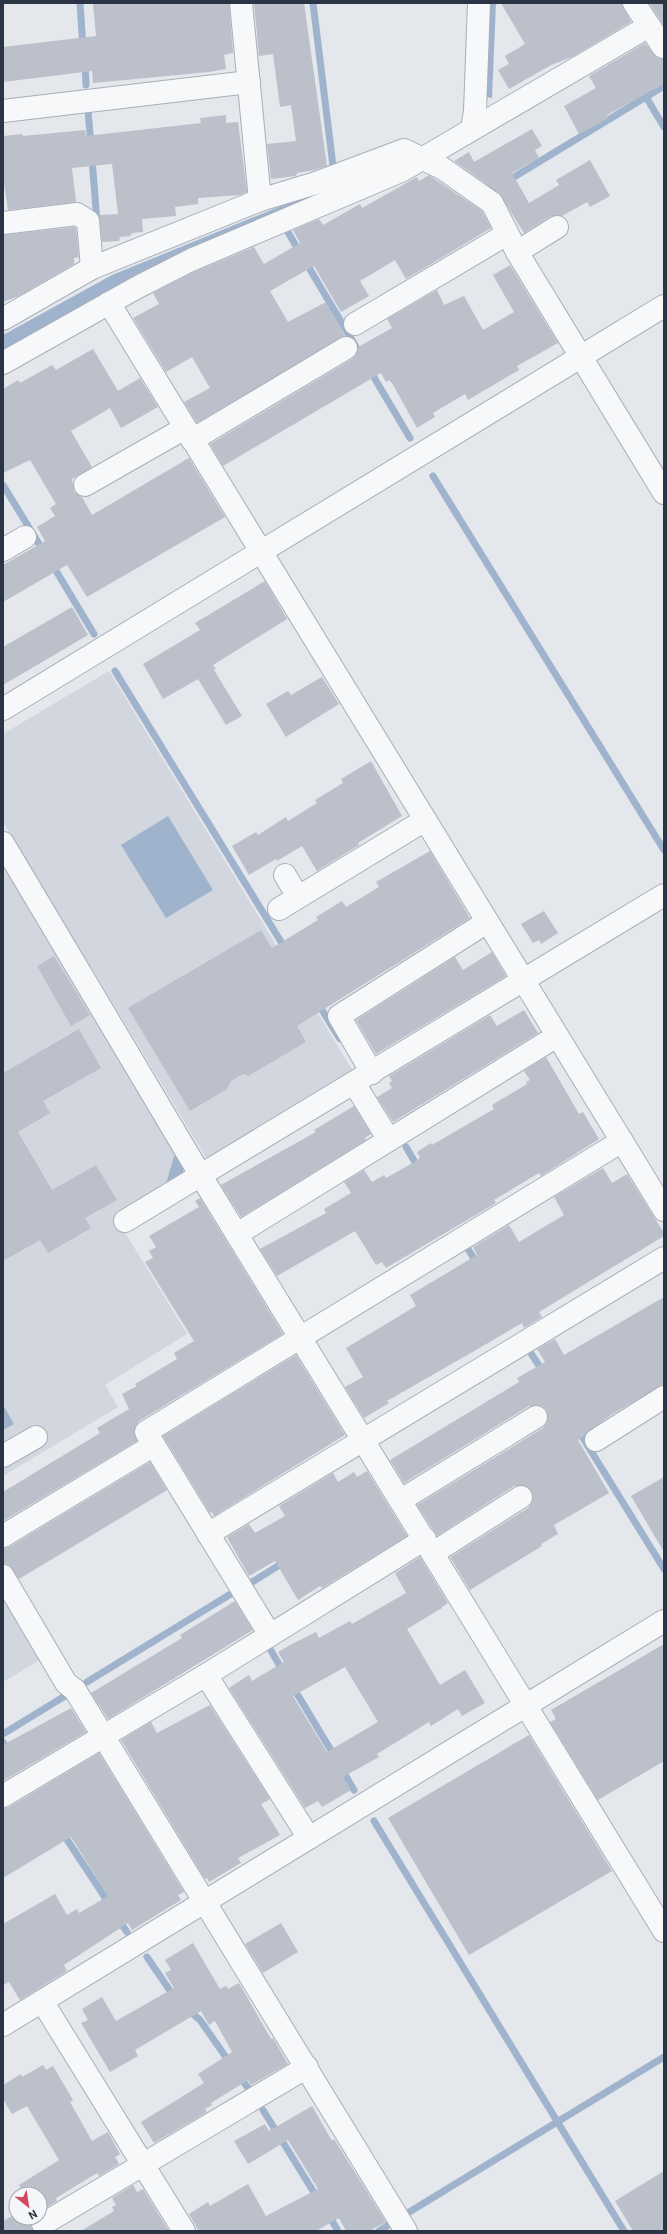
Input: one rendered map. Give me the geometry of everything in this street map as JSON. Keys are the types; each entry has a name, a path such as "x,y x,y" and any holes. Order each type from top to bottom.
{"street":[{"path":"241,3 260,200"},
{"path":"472,129 475,111 479,3"},
{"path":"634,3 662,47"},
{"path":"3,363 109,303 191,260 403,170 649,26"},
{"path":"3,111 249,82"},
{"path":"3,319 92,268 260,200 316,183 404,150 442,168 492,202 512,243 664,493"},
{"path":"3,223 77,214 88,221 92,268"},
{"path":"355,324 512,243 557,227"},
{"path":"109,303 664,1210"},
{"path":"3,709 664,306"},
{"path":"85,485 188,434 304,385 346,348"},
{"path":"3,550 25,537"},
{"path":"279,909 425,820"},
{"path":"3,843 201,1176 527,1705 664,1931"},
{"path":"285,875 298,897"},
{"path":"125,1221 664,895"},
{"path":"389,1140 339,1016 488,922"},
{"path":"237,1234 557,1036"},
{"path":"270,1635 146,1432 622,1141"},
{"path":"208,1534 363,1438 664,1258"},
{"path":"596,1440 664,1397"},
{"path":"401,1500 536,1418"},
{"path":"3,1456 36,1437"},
{"path":"3,1536 154,1445"},
{"path":"3,1796 206,1675 270,1635 429,1546 521,1497"},
{"path":"3,1576 66,1683 75,1690 406,2231"},
{"path":"3,2025 664,1621"},
{"path":"206,1675 309,1838"},
{"path":"42,2001 184,2231"},
{"path":"48,2221 307,2067"}],"shaded area":[{"path":"109,671 356,1076 207,1159 3,822 3,734"},
{"path":"3,863 186,1164 184,1179 116,1218 187,1334 105,1385 118,1407 3,1476"},
{"path":"3,1597 40,1660 3,1682"}],"water":[{"path":"486,3 496,3 492,98 481,96"},
{"path":"403,156 139,273 3,352 3,335 112,275"},
{"path":"168,816 213,890 166,918 121,845"},
{"path":"174,1156 180,1156 184,1166 182,1178 166,1184"},
{"path":"3,1405 14,1424 3,1430"}],"building":[{"path":"93,3 229,3 233,53 224,55 226,69 209,72 93,83 92,71 3,82 3,47 96,36"},
{"path":"254,3 304,3 327,166 297,173 296,176 271,179 267,144 296,141 291,105 280,107 273,54 259,56"},
{"path":"501,3 622,3 631,22 572,57 551,65 509,89 498,70 509,64 505,56 525,44"},
{"path":"649,3 664,3 664,26"},
{"path":"645,43 657,58 664,59 664,84 607,115 608,118 579,134 564,106 596,88 589,76"},
{"path":"226,115 226,123 238,122 247,192 240,195 198,198 198,204 175,207 176,216 142,219 143,232 132,233 130,236 120,237 119,241 102,242 99,215 118,214 112,164 72,168 76,202 8,210 3,177 4,136 22,134 23,136 85,130 86,136 201,123 200,118"},
{"path":"532,129 542,146 535,150 539,158 512,173 529,203 559,185 556,180 590,160 610,196 590,207 587,202 562,216 551,216 524,233 499,193 454,161 469,152 474,162"},
{"path":"429,175 482,211 491,228 406,279 395,260 360,281 369,296 341,312 314,266 270,291 288,322 326,302 345,336 197,423 184,402 210,388 192,357 166,372 133,318 159,304 153,293 196,271 254,247 264,264 300,243 293,230 319,219 323,225 360,204 362,208 417,177 419,181"},
{"path":"76,228 79,257 74,258 74,264 19,296 3,302 3,235"},
{"path":"510,265 558,343 517,366 519,370 468,400 465,394 433,413 435,417 417,428 392,383 389,380 386,382 381,373 223,466 210,444 352,359 357,354 358,347 392,328 387,319 437,290 444,305 464,296 483,330 514,312 493,275"},
{"path":"93,349 118,391 140,378 158,407 121,428 110,408 71,431 92,467 72,479 74,492 82,497 92,515 189,458 225,517 87,597 67,565 3,602 3,565 45,541 37,527 55,516 50,508 56,504 30,460 3,473 3,389 18,380 20,383 52,365 56,370"},
{"path":"265,581 287,619 213,665 216,669 214,670 242,716 226,725 198,679 163,699 143,664 200,630 195,623"},
{"path":"72,607 88,635 3,685 3,647"},
{"path":"322,677 339,704 286,737 266,704 288,691 291,695"},
{"path":"371,761 402,816 358,843 359,845 317,871 302,846 249,875 232,846 256,832 258,835 286,817 288,821 317,803 315,800 343,783 341,779"},
{"path":"430,851 470,918 297,1026 306,1042 248,1076 243,1074 231,1081 227,1089 190,1111 128,1008 261,930 272,948 318,920 316,917 342,901 346,907 379,887 376,882"},
{"path":"544,911 558,933 541,944 539,940 533,943 521,924"},
{"path":"492,952 506,976 376,1054 356,1020 455,957 463,970"},
{"path":"54,956 90,1015 71,1026 37,966"},
{"path":"524,1010 538,1033 393,1122 377,1097 392,1088 389,1083 392,1081 389,1076 490,1015 497,1026"},
{"path":"79,1029 101,1068 43,1101 50,1113 18,1132 52,1190 96,1165 117,1200 85,1218 91,1228 48,1253 40,1240 3,1261 3,1073"},
{"path":"546,1057 579,1114 583,1112 599,1139 541,1176 539,1173 494,1200 496,1203 386,1268 382,1262 376,1265 355,1231 277,1276 260,1249 326,1213 324,1209 351,1193 344,1182 364,1170 372,1182 384,1175 386,1178 418,1160 420,1157 417,1152 431,1143 432,1145 494,1109 492,1105 527,1084 526,1082 530,1080 524,1071"},
{"path":"354,1106 371,1134 365,1138 366,1140 241,1217 221,1185 316,1132 314,1130"},
{"path":"603,1168 612,1183 627,1174 664,1233 664,1236 539,1312 542,1317 524,1328 522,1323 387,1401 389,1403 364,1418 345,1387 363,1377 346,1348 416,1306 410,1295 477,1255 473,1247 509,1225 519,1242 564,1215 554,1197"},
{"path":"200,1198 283,1334 139,1421 134,1432 137,1441 3,1521 3,1492 100,1433 97,1428 129,1409 122,1394 137,1386 135,1384 177,1359 174,1353 194,1341 145,1262 153,1258 149,1251 156,1247 149,1236 199,1207 195,1201"},
{"path":"664,1297 664,1384 611,1415 578,1440 609,1493 554,1525 558,1534 541,1544 542,1546 470,1590 450,1557 528,1508 532,1502 532,1491 526,1486 514,1486 437,1536 417,1505 543,1428 547,1423 547,1411 542,1406 529,1406 404,1483 390,1460 519,1382 517,1378 545,1362 537,1349 555,1339 564,1355"},
{"path":"296,1355 345,1435 214,1516 212,1512 210,1513 163,1436"},
{"path":"150,1462 167,1490 19,1579 9,1565 3,1564 3,1548 9,1547"},
{"path":"367,1471 407,1536 322,1588 320,1586 298,1600 275,1561 249,1576 227,1537 249,1524 255,1533 285,1516 279,1506 333,1473 338,1482 354,1472 357,1477"},
{"path":"664,1477 664,1552 631,1496"},
{"path":"420,1557 448,1603 407,1629 440,1685 465,1670 485,1703 462,1716 458,1709 431,1726 429,1722 377,1754 379,1757 343,1777 351,1790 322,1807 318,1801 305,1808 229,1688 249,1675 252,1681 284,1662 278,1652 296,1642 316,1632 319,1638 350,1621 352,1624 406,1593 395,1573","holes":["345,1667 378,1722 327,1752 293,1696"]},
{"path":"235,1601 253,1630 108,1719 91,1693 182,1638 180,1635"},
{"path":"664,1644 664,1761 598,1800 550,1722 556,1719 551,1710"},
{"path":"210,1705 270,1799 261,1804 280,1835 238,1858 241,1863 209,1882 207,1878 205,1879 121,1740 151,1722 157,1733"},
{"path":"71,1708 86,1732 3,1781 3,1745"},
{"path":"529,1735 612,1871 469,1955 388,1818"},
{"path":"99,1753 184,1892 178,1895 181,1900 132,1930 128,1923 64,1965 67,1971 20,2000 9,1982 3,1985 3,1924 55,1894 67,1915 77,1909 79,1913 108,1896 71,1837 3,1878 3,1808 9,1807"},
{"path":"281,1923 298,1952 263,1973 245,1944"},
{"path":"193,1943 220,1989 226,1986 228,1989 239,1983 271,2039 273,2038 288,2064 251,2085 248,2080 211,2103 212,2105 205,2109 207,2112 154,2143 141,2122 204,2083 198,2074 232,2052 215,2021 209,2025 201,2011 135,2050 138,2056 110,2072 81,2023 88,2020 82,2009 102,1997 116,2021 174,1988 165,1973 171,1970 165,1960"},
{"path":"43,2065 46,2070 53,2066 73,2100 70,2102 92,2141 108,2132 120,2154 115,2157 119,2164 99,2176 97,2173 56,2198 57,2201 48,2206 48,2186 19,2185 59,2160 27,2106 12,2114 3,2099 3,2085 21,2074 22,2077"},
{"path":"312,2106 332,2141 334,2139 386,2222 369,2231 346,2231 339,2218 316,2231 199,2231 189,2214 208,2202 210,2206 248,2184 266,2216 318,2189 288,2140 248,2164 234,2141 265,2124 269,2131"},
{"path":"664,2171 664,2231 633,2231 615,2201"},
{"path":"133,2185 137,2192 143,2189 169,2231 81,2231 114,2211 112,2207 116,2205 112,2198"},
{"path":"8,2218 8,2226 31,2226 33,2231 3,2231 3,2221"}],"waterway":[{"path":"80,3 83,47"},
{"path":"313,3 333,166"},
{"path":"85,63 86,85"},
{"path":"484,187 491,191 664,86"},
{"path":"646,97 664,127"},
{"path":"88,111 91,145"},
{"path":"92,158 97,223"},
{"path":"286,229 362,357"},
{"path":"369,369 410,438"},
{"path":"433,476 664,850"},
{"path":"3,485 44,552"},
{"path":"52,564 94,634"},
{"path":"115,671 286,950"},
{"path":"317,1002 340,1039"},
{"path":"406,1147 419,1169"},
{"path":"468,1249 478,1265"},
{"path":"530,1352 544,1373"},
{"path":"578,1430 664,1569"},
{"path":"252,1582 286,1561"},
{"path":"87,1682 234,1592 231,1587"},
{"path":"270,1649 284,1673"},
{"path":"293,1687 335,1757"},
{"path":"3,1734 65,1696"},
{"path":"3,1742 9,1752"},
{"path":"341,1768 354,1790"},
{"path":"374,1821 624,2231"},
{"path":"62,1832 110,1905"},
{"path":"118,1919 127,1932"},
{"path":"147,1957 175,1998"},
{"path":"187,2009 200,2020 230,2063"},
{"path":"406,2214 664,2057"},
{"path":"239,2075 250,2091"},
{"path":"263,2110 318,2199"},
{"path":"328,2214 338,2231"},
{"path":"379,2231 390,2224"}]}
